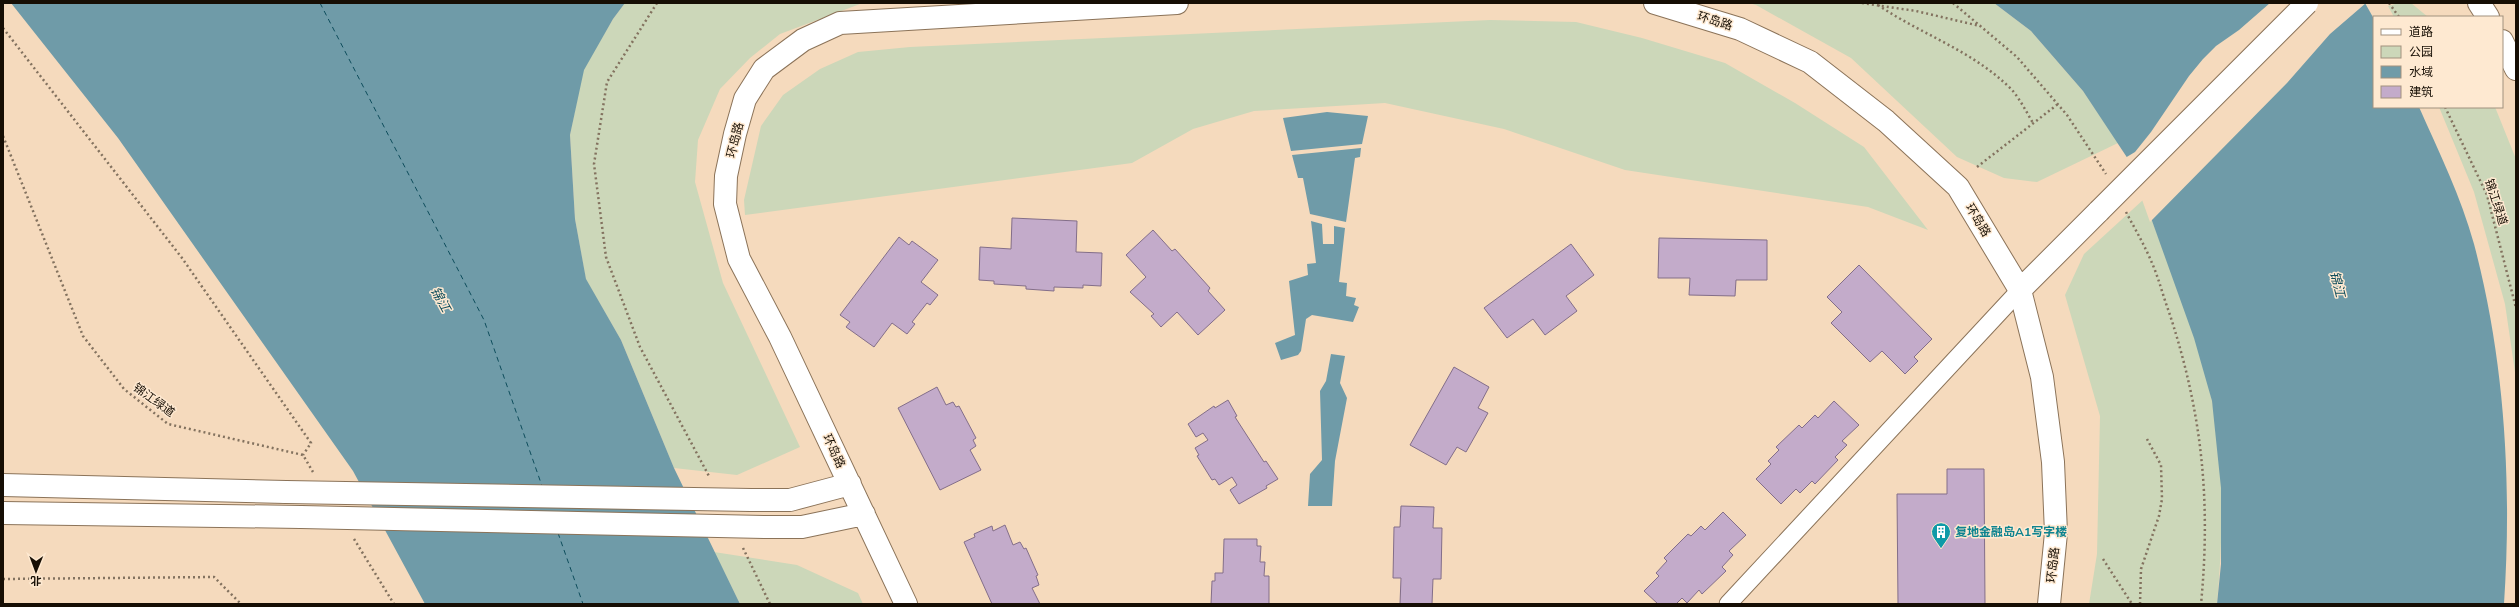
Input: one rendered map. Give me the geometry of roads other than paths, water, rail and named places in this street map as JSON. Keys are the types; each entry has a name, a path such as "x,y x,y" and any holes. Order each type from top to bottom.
{"street":[{"name":"环岛路","path":"906,604 780,336 739,259 725,204 726,176 735,134 745,99 764,69 803,40 840,23 1177,3"},
{"name":"环岛路","path":"1655,3 1740,29 1810,62 1874,112 1958,187 2020,290 2042,377 2053,462 2056,533 2049,604"},
{"path":"1728,604 2020,290 2307,3"},
{"path":"2479,3 2487,16"},
{"path":"2503,43 2516,69"},
{"path":"3,486 790,500 850,484"},
{"path":"3,513 301,517 802,528 864,514"}],"water":[{"name":"锦江","path":"11,3 625,3 613,19 584,70 570,135 575,219 586,279 621,340 674,468 740,604 425,604 353,471 118,138"},
{"name":"锦江","path":"1994,3 2365,3 2373,17 2373,108 2419,108 2463,209 2469,226 2485,288 2493,333 2504,423 2507,514 2504,604 2217,604 2221,564 2221,488 2212,401 2194,338 2132,165 2083,91 2031,31"},
{"path":"1327,112 1368,116 1362,144 1291,151 1283,118"},
{"path":"1361,148 1360,157 1355,158 1346,222 1310,214 1303,178 1298,178 1292,155"},
{"path":"1311,221 1322,224 1323,244 1334,244 1334,226 1345,228 1339,282 1347,283 1346,296 1356,298 1354,305 1359,307 1353,322 1312,315 1306,319 1301,351 1298,355 1281,360 1275,343 1295,335 1289,281 1308,275 1307,264 1316,263"},
{"path":"1331,354 1345,356 1340,383 1347,398 1335,461 1332,506 1308,506 1310,474 1322,460 1320,391 1326,381"}],"place":[{"name":"复地金融岛A1写字楼","path":"1941,549"}]}
